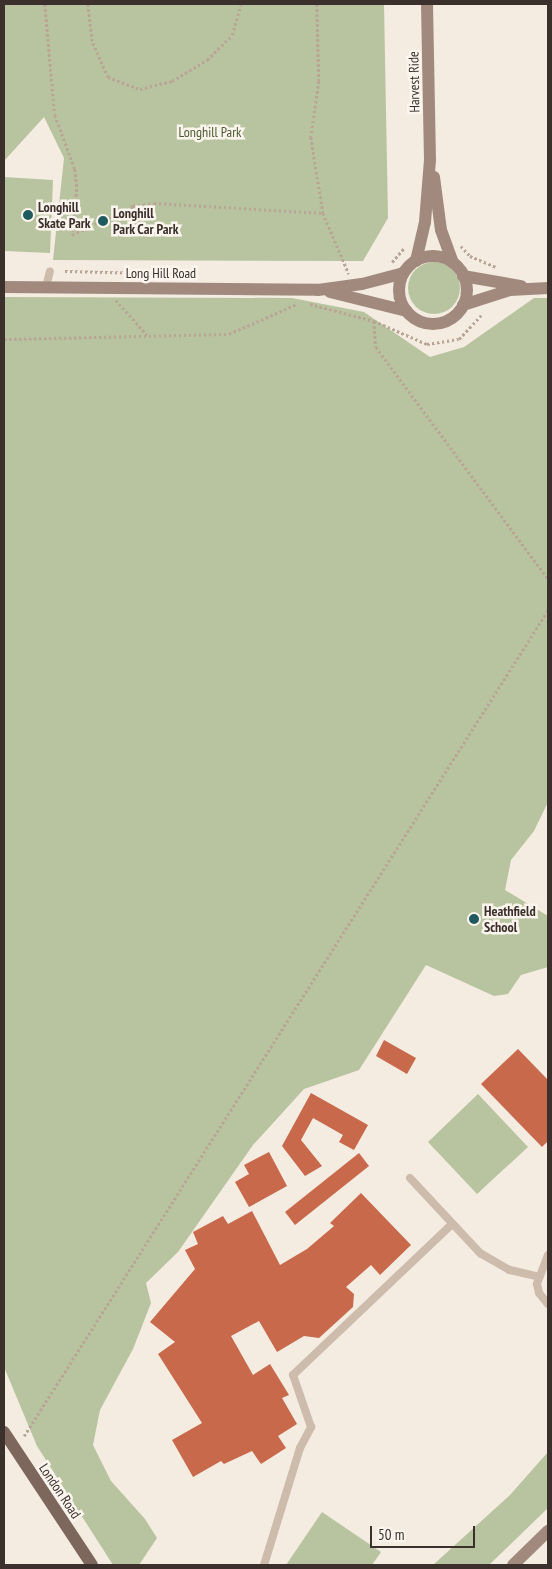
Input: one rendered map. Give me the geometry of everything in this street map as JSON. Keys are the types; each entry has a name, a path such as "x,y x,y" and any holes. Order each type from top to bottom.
{"main road":[{"name":"London Road","path":"4,1432 92,1565"}],"street":[{"name":"Harvest Ride","path":"416,261 424,222 430,160 427,4"},
{"name":"Harvest Ride","path":"430,160 441,230 453,262"},
{"path":"434,256 453,262 463,276 467,288 464,305 453,318 437,324 419,321 407,310 399,292 404,273 416,261 434,256"},
{"name":"Long Hill Road","path":"4,287 318,290 362,284 404,273"},
{"path":"463,276 533,288"},
{"path":"464,305 510,290 548,288"},
{"name":"Long Hill Road","path":"318,290 407,310"},
{"path":"513,1565 548,1531"}],"lane":[{"path":"46,288 50,271"},
{"path":"410,1178 480,1253 498,1264 537,1276"},
{"path":"264,1565 300,1448 311,1427 293,1375 452,1224"},
{"path":"548,1255 537,1276 539,1293 548,1304"}],"path":[{"path":"45,4 55,116 74,168 78,189 72,235 133,206 154,203 323,213"},
{"path":"88,4 93,43 108,77 140,89 172,81 207,60 232,35 241,4"},
{"path":"317,4 319,81 311,137 323,213 350,278"},
{"path":"457,238 470,256 498,268"},
{"path":"386,266 401,254 408,242"},
{"path":"105,288 147,336"},
{"path":"4,339 229,334 302,302 374,321 427,344 459,339 474,320 489,308"},
{"path":"374,321 376,347 548,578"},
{"path":"24,1436 548,610"}],"green space":[{"name":"Longhill Park","path":"4,4 384,4 388,218 363,261 53,260 64,158 44,117 4,161"},
{"name":"Longhill Skate Park","path":"4,177 53,180 50,253 4,251"},
{"path":"434,262 444,264 452,270 458,278 460,288 458,298 452,306 444,312 434,314 424,312 416,306 410,298 408,288 410,278 416,270 424,264"},
{"path":"4,297 292,298 364,312 430,357 464,347 534,298 548,298 548,802 534,831 511,860 505,890 548,916 548,967 521,975 508,994 494,996 426,965 359,1070 304,1089 253,1145 178,1252 146,1283 151,1303 133,1349 100,1410 93,1445 111,1481 145,1519 157,1538 139,1565 113,1565 37,1446 4,1367"},
{"path":"478,1094 528,1147 477,1194 428,1142"},
{"path":"548,1452 548,1508 489,1565 433,1565 510,1495"},
{"path":"322,1512 381,1552 372,1565 286,1565"}],"building":[{"path":"384,1040 416,1058 407,1074 376,1056"},
{"path":"518,1049 548,1080 548,1141 542,1147 481,1084"},
{"path":"311,1093 368,1125 354,1150 339,1142 343,1135 313,1118 301,1140 322,1166 305,1176 282,1146"},
{"path":"269,1152 287,1186 249,1207 235,1182 249,1174 244,1165"},
{"path":"359,1153 369,1166 295,1225 285,1212"},
{"path":"361,1193 411,1245 380,1275 371,1265 346,1287 354,1294 353,1307 319,1338 304,1336 277,1352 259,1321 231,1336 253,1375 270,1364 289,1395 282,1398 297,1424 278,1436 286,1448 261,1464 252,1451 224,1464 221,1461 193,1477 172,1440 202,1423 158,1354 175,1342 150,1322 195,1269 185,1250 198,1244 193,1232 223,1216 228,1224 252,1211 280,1265 307,1249 334,1226 330,1223"}],"place":[{"name":"Longhill Skate Park","path":"28,215"},
{"name":"Longhill Park Car Park","path":"103,221"},
{"name":"Heathfield School","path":"474,919"}]}
